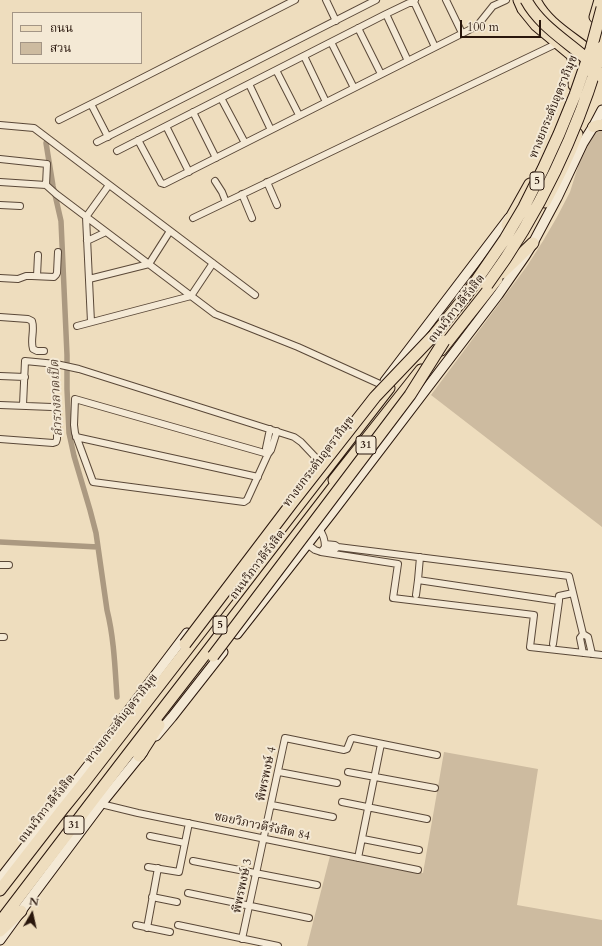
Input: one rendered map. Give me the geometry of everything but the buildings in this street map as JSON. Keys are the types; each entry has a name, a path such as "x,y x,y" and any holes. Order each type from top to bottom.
{"highway":[{"path":"519,0 523,9 536,25 572,55 575,66 574,84"},
{"path":"526,0 530,8 544,24 590,61 602,67"},
{"path":"535,0 550,20 585,48 602,67"},
{"name":"ถนนวิภาวดีรังสิต","path":"0,890 379,401 492,252 542,160 586,52 600,0"},
{"name":"ทางยกระดับอุตราภิมุข","path":"0,900 434,334 464,297 505,239 524,207 543,169 575,95 591,49 602,8"},
{"name":"ทางยกระดับอุตราภิมุข","path":"0,913 201,650 497,272 535,210 569,140 595,72 602,47"},
{"name":"ถนนวิภาวดีรังสิต","path":"0,922 114,771 343,475 502,273 554,186 572,148 602,67"},
{"path":"502,273 533,243"},
{"name":"5","path":"90,763 112,738 375,397 434,334"},
{"name":"5","path":"139,756 161,722 213,656 410,395 444,341"},
{"path":"379,401 385,381"},
{"path":"31,838 62,810"},
{"path":"0,931 23,892"},
{"path":"0,931 21,911"}],"main road":[{"name":"ถนนวิภาวดีรังสิต","path":"0,940 101,804 139,756 172,718 494,300 533,243 557,198 583,143 598,126 602,110"},
{"name":"ถนนวิภาวดีรังสิต","path":"0,879 90,763 182,639 319,461 385,381 517,207"}],"street":[{"path":"58,120 296,0"},
{"path":"326,0 336,21"},
{"path":"97,142 376,0"},
{"path":"446,0 462,33"},
{"path":"138,140 161,183 164,184 477,26 492,6 506,0"},
{"path":"117,151 414,1 435,47"},
{"path":"386,14 408,61"},
{"path":"358,28 381,74"},
{"path":"331,42 354,88"},
{"path":"193,218 558,43"},
{"path":"304,56 326,102"},
{"path":"276,70 299,115"},
{"path":"248,84 271,130"},
{"path":"221,98 244,143"},
{"path":"91,104 108,137"},
{"path":"193,112 216,158"},
{"path":"0,125 34,128 255,295"},
{"path":"166,126 189,172"},
{"path":"0,159 47,164 46,185"},
{"path":"215,180 226,202"},
{"path":"0,182 46,185 55,194 215,314 385,381"},
{"path":"267,182 276,206"},
{"path":"91,322 86,217 109,185"},
{"path":"242,194 252,218"},
{"path":"0,205 20,206"},
{"path":"89,279 149,264 170,231"},
{"path":"87,241 106,232"},
{"path":"0,278 18,278 26,276 54,277 56,275 58,252"},
{"path":"36,276 38,255"},
{"path":"77,326 191,296 213,263"},
{"path":"0,316 32,320 33,349 37,351 44,351"},
{"path":"24,405 25,361 68,367 92,373 294,437 302,442 319,461"},
{"path":"0,376 24,377"},
{"path":"268,454 75,399 74,425 76,437 93,482 244,502 247,500 268,454 272,450 277,431"},
{"path":"0,405 24,405 56,408 57,411 56,442 52,443 0,439"},
{"path":"268,454 266,448 270,429"},
{"path":"76,437 258,477"},
{"path":"319,529 325,540 324,548"},
{"path":"307,544 315,550 335,545 338,547 569,576 583,634 580,638 583,653"},
{"path":"324,548 398,564 393,598 534,615 530,647 602,654"},
{"path":"416,595 420,557"},
{"path":"0,565 9,565"},
{"path":"418,580 559,601"},
{"path":"553,644 559,596 574,593"},
{"path":"583,634 588,637 592,654"},
{"name":"พิพรพงษ์ 4","path":"264,838 285,738 344,750 347,749 351,739 353,738 381,744"},
{"path":"358,858 381,744 437,755"},
{"path":"279,772 337,783"},
{"path":"348,772 435,788"},
{"path":"342,802 427,820"},
{"name":"ซอยวิภาวดีรังสิต 84","path":"101,804 138,813 418,870"},
{"path":"272,805 332,817"},
{"path":"148,867 179,872 189,823"},
{"path":"150,836 185,843"},
{"name":"พิพรพงษ์ 3","path":"242,939 264,838"},
{"path":"362,839 419,850"},
{"path":"193,861 317,885"},
{"path":"147,928 158,868"},
{"path":"188,893 249,907 309,918"},
{"path":"152,897 177,902"},
{"path":"136,925 170,932"},
{"path":"178,926 278,946"}],"green space":[{"path":"599,126 602,127 602,527 431,395 527,266 543,241 570,192 580,160 583,143"},
{"path":"444,752 538,769 517,905 602,920 602,946 307,946 330,856 423,873"}],"waterway":[{"name":"ลำรางลาดเป็ด","path":"46,143 53,186 61,221 69,433 96,533 113,642 117,697"},
{"path":"0,542 98,547"}]}
